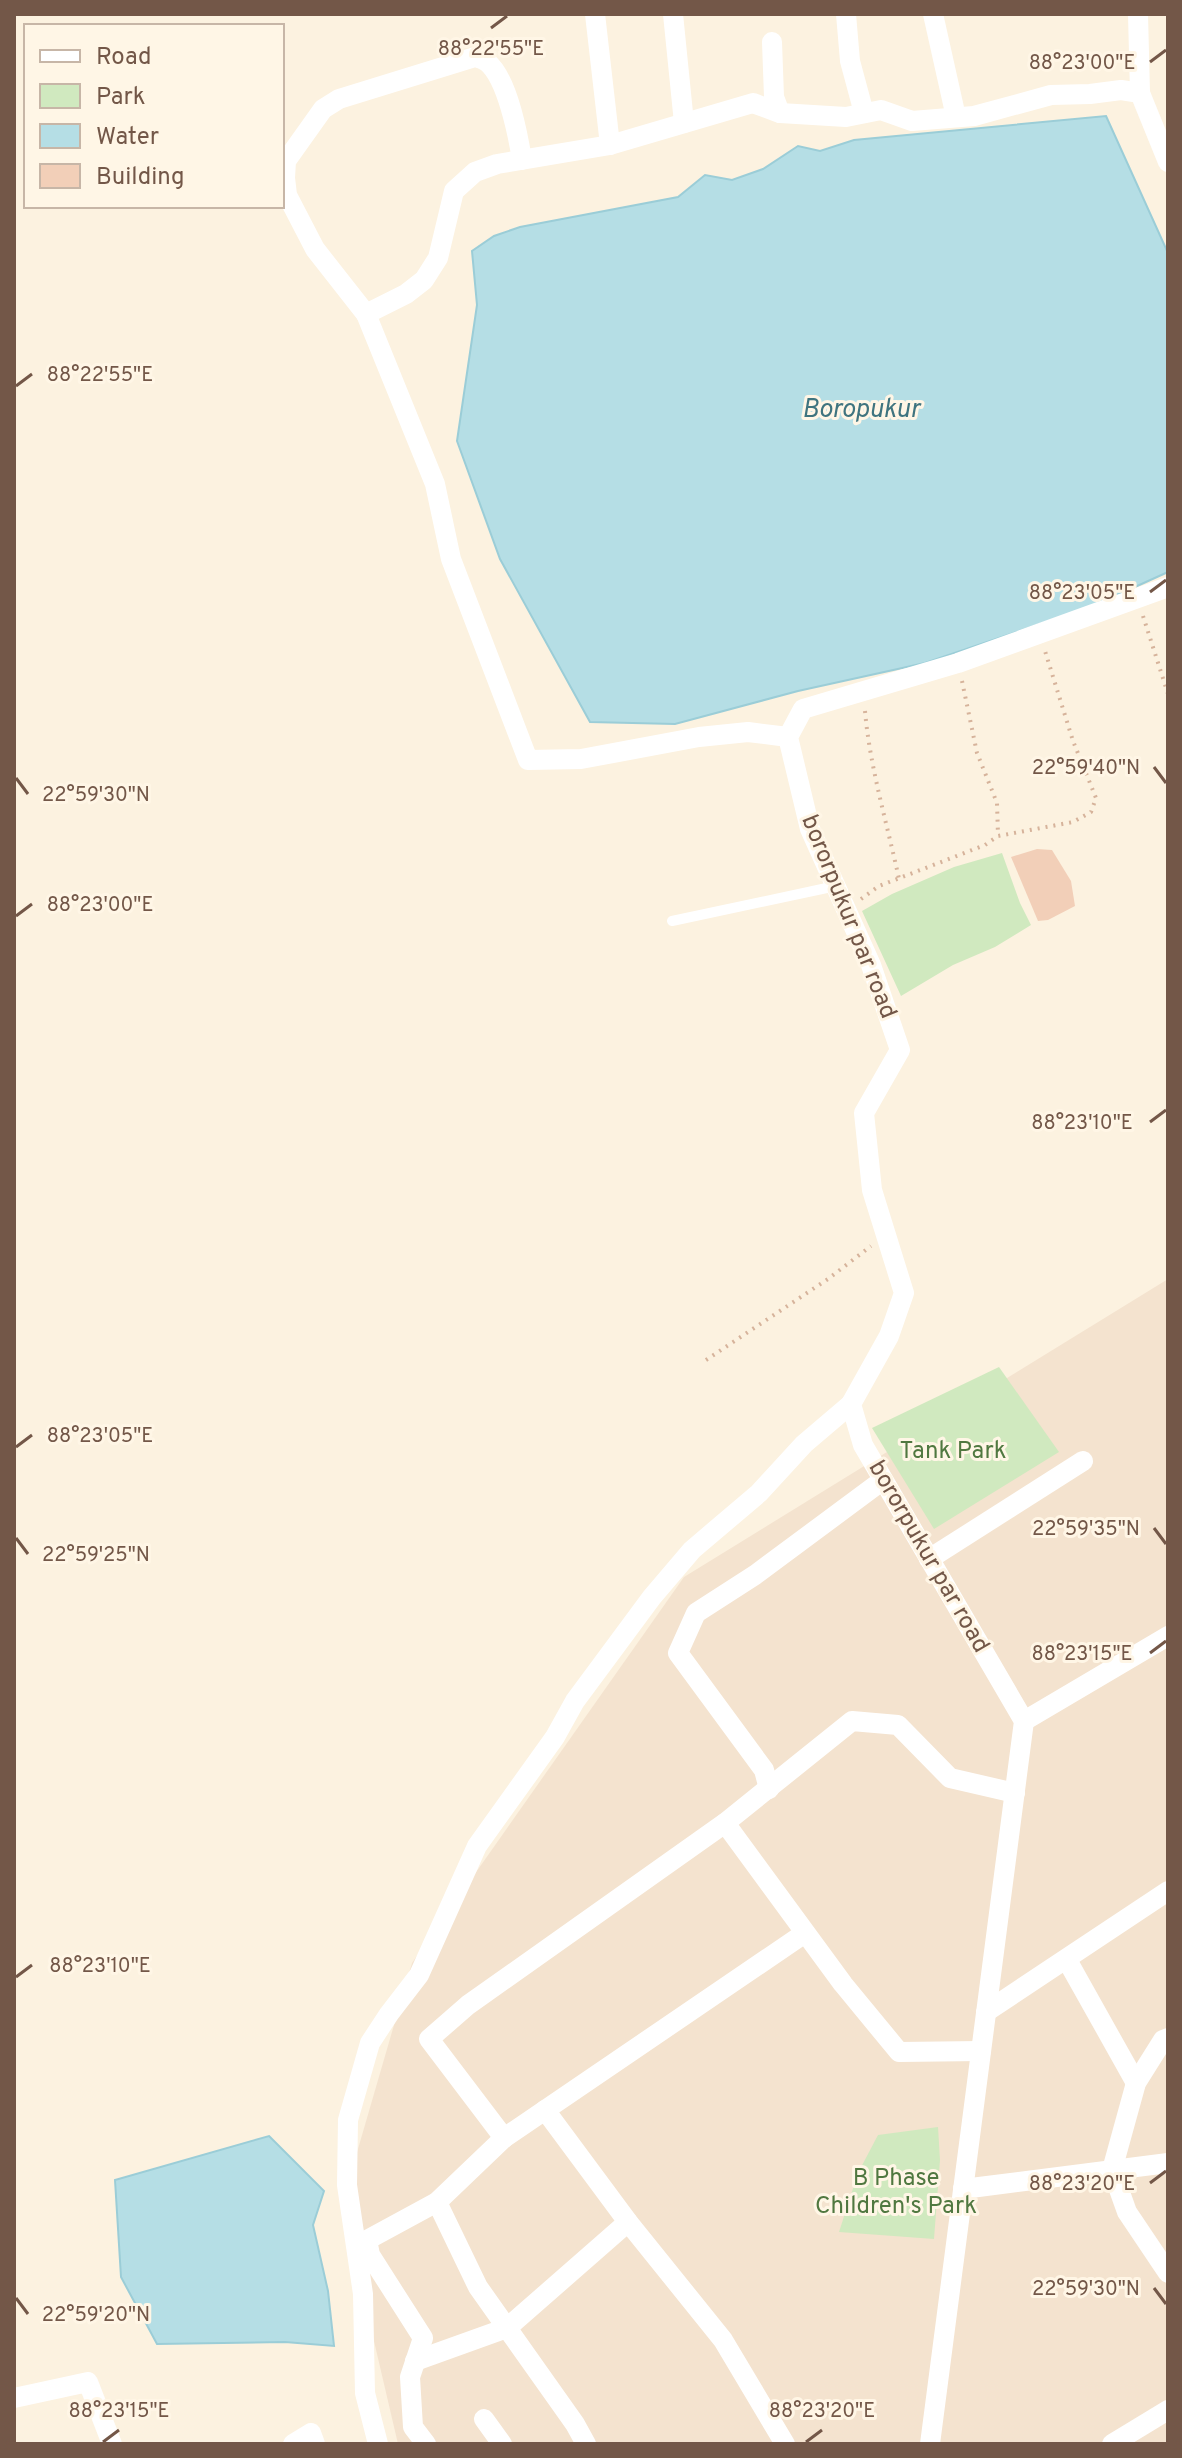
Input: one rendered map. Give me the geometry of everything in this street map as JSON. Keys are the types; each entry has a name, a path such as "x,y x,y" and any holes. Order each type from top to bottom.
{"street":[{"path":"595,14 610,145"},
{"path":"673,14 684,123"},
{"path":"846,14 850,61 864,113"},
{"path":"933,14 956,117"},
{"path":"1138,14 1140,93 1168,162"},
{"path":"772,42 774,97 780,113"},
{"path":"522,160 517,131 499,79 487,62 475,57 339,99 323,109 286,161 287,195 315,249 366,314 435,484 451,559 528,760 581,759 699,737 748,732 788,737 803,709 958,663 1168,587"},
{"path":"366,314 406,294 424,280 438,258 454,191 475,172 522,160 610,145 753,103 780,113 846,117 881,110 912,121 974,116 1051,95 1121,90 1140,93"},
{"name":"bororpukur par road","path":"788,737 810,829 871,965 900,1050 864,1113 872,1190 904,1293 889,1336 851,1404 863,1445 1024,1721"},
{"path":"378,2444 365,2393 363,2294 347,2185 348,2120 370,2043 419,1975 477,1846 555,1737 575,1701 652,1597 692,1550 759,1493 804,1444 851,1404"},
{"path":"929,1559 1083,1461"},
{"path":"769,1789 764,1770 678,1653 696,1613 755,1575 883,1480"},
{"path":"930,2444 1024,1721 1168,1636"},
{"path":"504,2138 429,2039 468,2005 725,1823 852,1721 898,1725 950,1778 1015,1793"},
{"path":"725,1823 805,1933 899,2052 981,2051"},
{"path":"986,2012 1168,1891"},
{"path":"426,2444 413,2427 410,2377 423,2338 370,2255 367,2240 437,2202 504,2138 805,1933"},
{"path":"1067,1960 1136,2083"},
{"path":"1168,2038 1163,2040 1136,2083 1112,2170 1127,2212 1168,2273"},
{"path":"545,2110 628,2222 723,2340 785,2444"},
{"path":"963,2189 1168,2163"},
{"path":"437,2202 478,2287 586,2444"},
{"path":"415,2361 507,2328 628,2222"},
{"path":"14,2398 88,2382 112,2444"},
{"path":"1112,2444 1168,2410"},
{"path":"484,2419 502,2444"},
{"path":"293,2444 311,2433 315,2444"}],"lane":[{"path":"672,921 836,886"}],"path":[{"path":"1137,598 1168,694"},
{"path":"846,909 879,886 985,845 998,836 1073,822 1091,812 1096,798 1073,741 1039,634"},
{"path":"958,663 977,753 997,803 998,836"},
{"path":"863,693 869,753 899,879"},
{"path":"706,1360 828,1279 886,1235"}],"shaded area":[{"path":"1168,1279 1168,2444 398,2444 342,2204 412,1963 684,1577"}],"green space":[{"path":"1002,853 1031,925 901,996 862,911 954,867"},
{"name":"Tank Park","path":"999,1367 1059,1452 934,1529 872,1428"},
{"name":"B Phase Children's Park","path":"938,2127 940,2160 934,2239 839,2232 858,2173 878,2135"}],"water":[{"name":"Boropukur","path":"1106,116 1168,253 1168,572 1093,606 925,663 798,691 675,724 590,722 500,559 457,441 477,305 472,251 494,236 520,227 678,197 705,175 732,180 763,169 798,146 820,151 854,140"},
{"path":"269,2136 324,2191 313,2225 328,2291 334,2346 285,2342 157,2344 121,2277 115,2180"}],"building":[{"path":"1037,849 1052,850 1071,881 1075,906 1048,920 1038,921 1011,857"}]}
